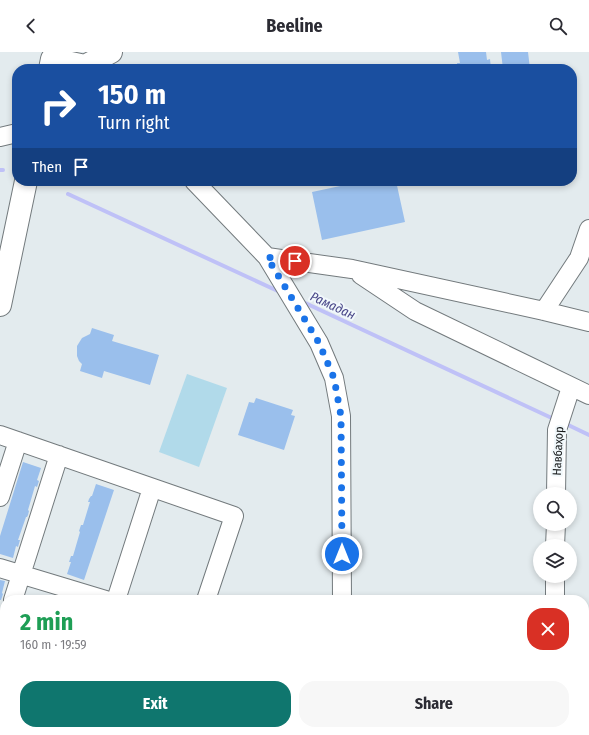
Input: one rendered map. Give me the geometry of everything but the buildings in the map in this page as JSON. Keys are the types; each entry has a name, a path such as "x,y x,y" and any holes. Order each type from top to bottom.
{"main road":[{"path":"93,64 111,52"},
{"path":"51,60 69,64"},
{"path":"0,305 25,186"}],"street":[{"path":"0,137 12,134"},
{"path":"199,186 267,257 319,343 334,378 341,416 342,595"},
{"path":"544,311 578,258 589,229"},
{"path":"267,257 352,269 589,322"},
{"path":"352,269 415,311 589,395"},
{"name":"Навбаҳор","path":"556,487 557,430 571,387"},
{"path":"0,435 234,516 208,595"},
{"path":"0,497 18,441"},
{"path":"15,595 59,455"},
{"path":"118,595 152,488"},
{"path":"0,568 90,595"},
{"path":"555,583 555,595"}],"shaded area":[{"path":"187,374 227,388 199,467 159,452"}],"waterway":[{"name":"Рамадан","path":"68,194 280,292"},
{"name":"Рамадан","path":"303,302 556,420"},
{"name":"Рамадан","path":"564,423 589,435"}],"route":[{"path":"295,261 267,257 319,343 334,378 341,416 342,554"}]}
